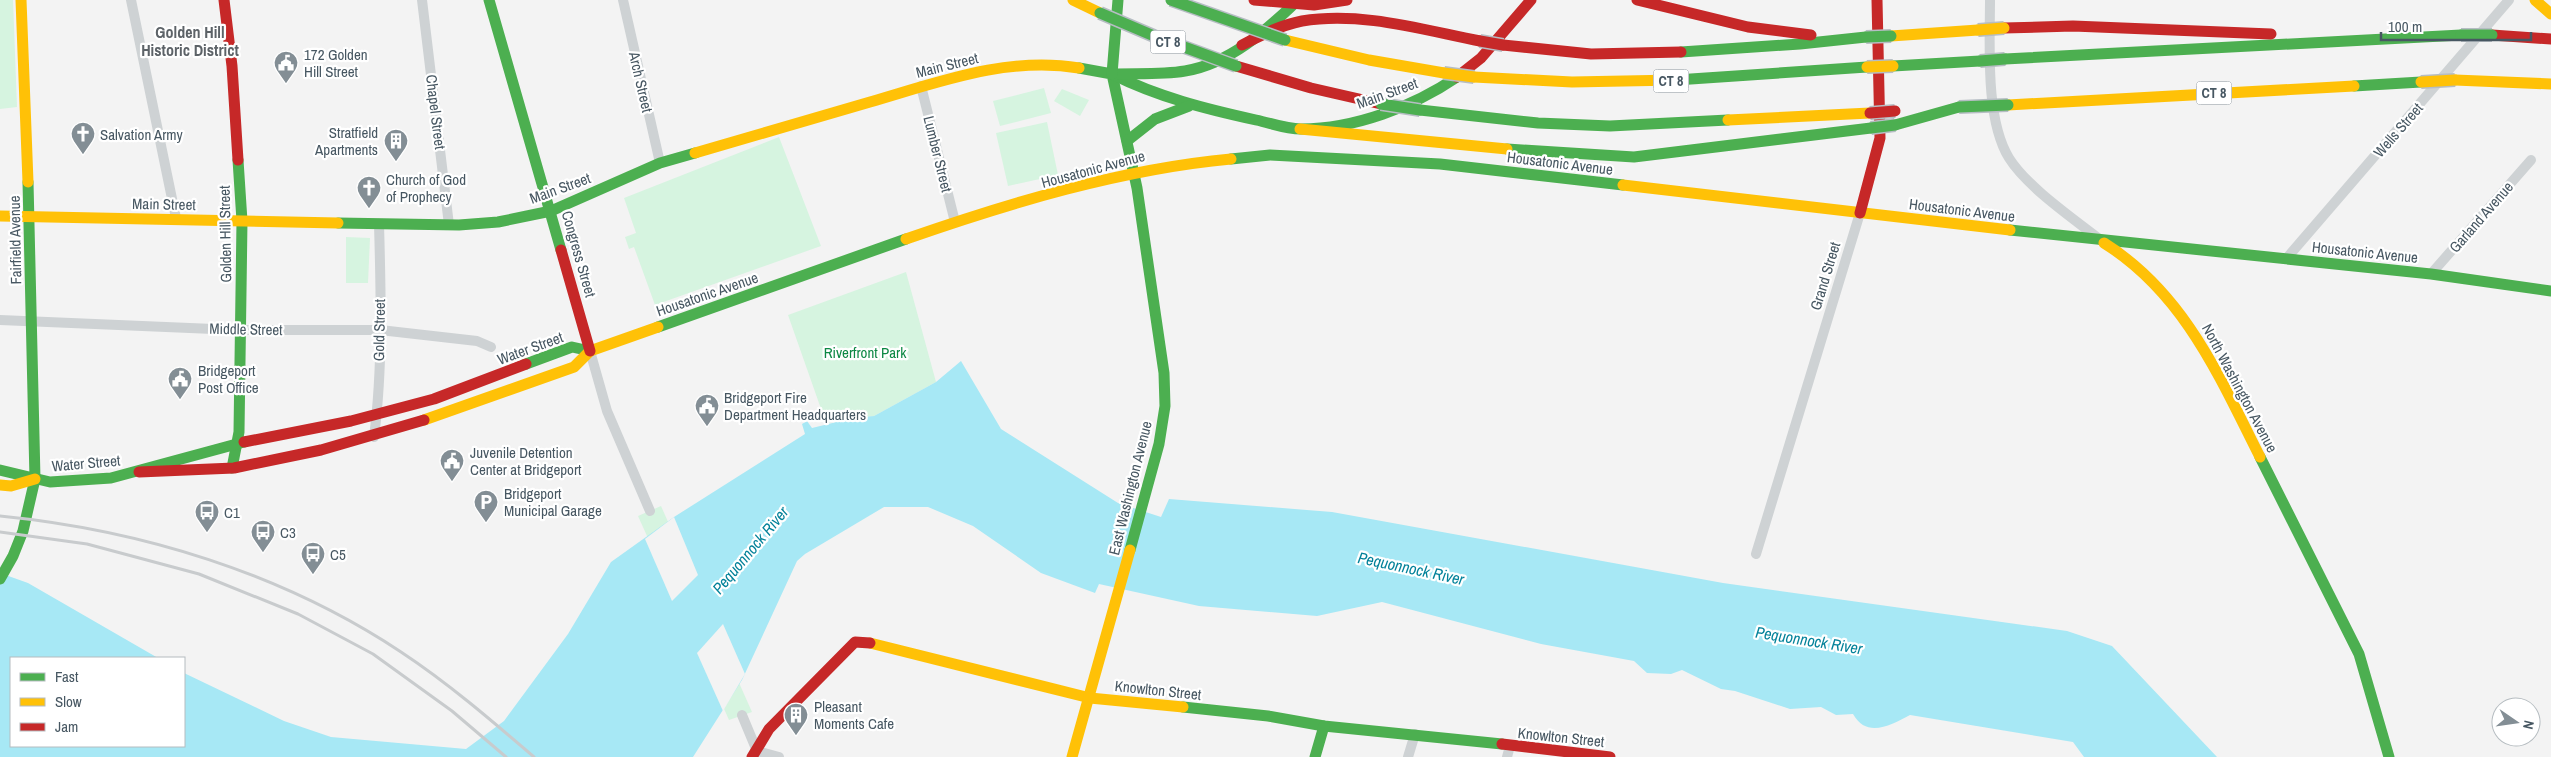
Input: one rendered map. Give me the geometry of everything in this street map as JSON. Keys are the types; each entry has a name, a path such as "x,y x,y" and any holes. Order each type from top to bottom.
{"main road":[{"name":"Fairfield Avenue","path":"0,579 11,562 32,497 35,479 30,217 21,0"},
{"name":"Golden Hill Street","path":"224,0 232,66 242,220 241,330 236,445 232,468"},
{"name":"Congress Street","path":"489,0 551,210 590,351"},
{"name":"CT 8","path":"1073,0 1154,36 1236,66 1311,88 1381,104 1420,110 1538,122 1610,126 2455,80 2551,84"},
{"name":"East Washington Avenue","path":"1072,757 1090,698 1159,444 1165,406 1164,373 1133,172 1112,74 1118,0"},
{"name":"CT 8","path":"1171,0 1285,40 1369,60 1474,77 1552,83 1625,83 2361,39 2461,35 2551,39"},
{"path":"1254,0 1314,5 1347,0"},
{"name":"Main Street","path":"1112,74 1138,89 1189,106 1300,129 1375,117 1424,97 1465,72 1531,0"},
{"path":"1637,0 1775,32 1866,37 2004,28 2073,26 2361,39"},
{"name":"Grand Street","path":"1860,213 1880,138 1877,0"},
{"path":"2535,0 2551,14"},
{"name":"Main Street","path":"0,216 176,218 449,225 498,222 551,210 660,163 921,86 1011,66 1054,64 1112,74 1172,73 1194,70 1223,59 1296,2"},
{"path":"1242,45 1289,25 1330,18 1367,22 1563,53 1621,56 1823,43 1866,37"},
{"name":"Main Street","path":"1127,141 1146,123 1169,110 1189,106"},
{"path":"1300,129 1484,148 1634,157 1894,125 1959,107"},
{"name":"Housatonic Avenue","path":"590,351 955,222 1133,172 1206,161 1270,155 1440,164 2103,241 2431,274 2551,291"},
{"name":"North Washington Avenue","path":"2103,241 2120,253 2153,282 2176,308 2187,321 2218,375 2359,654 2389,757"},
{"name":"Water Street","path":"0,470 50,482 111,478 236,445 377,414 434,399 572,347 590,351"},
{"name":"Water Street","path":"139,472 232,468 374,437 442,416 574,367 590,351"},
{"name":"Water Street","path":"0,485 11,486 35,479"},
{"name":"Knowlton Street","path":"757,755 769,729 855,642 867,642 1090,698 1268,716 1324,726 1415,734 1509,752 1610,757"},
{"path":"1315,757 1324,726"}],"street":[{"path":"131,0 176,218"},
{"name":"Chapel Street","path":"422,0 449,225"},
{"name":"Arch Street","path":"623,0 660,163"},
{"name":"North Washington Avenue","path":"1990,0 1990,92 2008,157 2023,176 2103,241"},
{"name":"Wells Street","path":"2286,259 2509,0"},
{"name":"Lumber Street","path":"921,86 955,222"},
{"name":"Garland Avenue","path":"2431,274 2532,160"},
{"name":"Grand Street","path":"1756,554 1860,213"},
{"name":"Gold Street","path":"374,437 377,414 380,330 379,224"},
{"name":"Middle Street","path":"0,320 241,330 380,330 477,341 491,347"},
{"name":"Congress Street","path":"590,351 607,411 650,511"},
{"path":"742,716 757,755 779,757"},
{"path":"1408,757 1415,734"}],"green space":[{"path":"0,0 13,0 17,107 0,109"},
{"path":"1044,88 1051,113 1000,126 993,101"},
{"path":"1062,89 1089,100 1080,116 1054,101"},
{"path":"1047,122 1058,175 1008,186 996,133"},
{"path":"779,137 821,246 655,305 634,247 629,249 625,237 636,233 624,198"},
{"path":"346,237 370,238 368,283 346,283"},
{"name":"Riverfront Park","path":"906,272 936,382 874,416 826,423 788,315"},
{"path":"661,506 693,578 675,598 638,516"},
{"path":"716,631 752,712 729,720 699,652"}],"water":[{"name":"Pequonnock River","path":"961,361 1001,429 1118,503 1161,517 1169,499 1332,512 1723,583 2067,631 2112,646 2217,757 2084,757 2073,742 1910,715 1887,726 1872,728 1859,722 1853,714 1836,715 1821,707 1790,709 1735,691 1721,689 1682,670 1671,674 1647,673 1634,661 1541,644 1382,602 1317,616 1199,606 1099,584 1095,593 1041,573 973,526 928,507 884,507 805,554 797,561 742,680 693,757 0,757 0,573 28,583 156,657 10,657 10,747 185,747 185,673 284,721 331,737 466,749 504,721 568,634 611,562 674,517 805,434 802,424 807,421 812,428 853,418 874,416 936,382"}],"pier":[{"path":"674,517 698,575 672,601 645,539"},
{"path":"723,624 745,674 723,711 697,653"}],"railway":[{"path":"0,516 105,532 157,544 259,578 308,599 355,624 436,676 534,757"},
{"path":"0,532 87,544 199,574 298,614 373,654 452,711 506,757"}],"traffic: fast":[{"path":"489,0 561,250"},
{"path":"1112,74 1118,0"},
{"path":"1171,0 1285,40"},
{"path":"1112,74 1185,71 1217,61 1260,34 1298,0"},
{"path":"1100,13 1154,36 1236,66"},
{"path":"2005,59 2461,35"},
{"path":"2461,35 2492,35"},
{"path":"1866,37 1891,36"},
{"path":"1681,52 1800,44 1866,37"},
{"path":"1980,61 2005,59"},
{"path":"1893,66 1980,61"},
{"path":"1676,80 1867,67"},
{"path":"1079,68 1112,74 1137,188 1164,373 1165,406 1159,444 1130,550"},
{"path":"1112,74 1182,102 1295,129 1342,125 1382,114 1422,98 1457,77"},
{"path":"2354,86 2421,82"},
{"path":"1381,104 1420,110"},
{"path":"1959,107 2008,105"},
{"path":"1127,141 1155,119 1189,106"},
{"path":"1895,125 1959,107"},
{"path":"1420,110 1538,123 1610,126 1728,120"},
{"path":"1871,128 1895,125"},
{"path":"1507,149 1634,157 1871,128"},
{"path":"338,223 459,225 498,222 551,211 660,163 695,153"},
{"path":"1231,159 1270,155 1440,164 1623,185"},
{"path":"232,468 239,432 242,221 238,160"},
{"path":"0,579 13,556 23,531 35,479 28,182"},
{"path":"2010,230 2431,274 2551,291"},
{"path":"658,327 906,239"},
{"path":"526,364 572,347 590,351"},
{"path":"0,470 50,482 111,478 244,442"},
{"path":"2260,457 2359,654 2389,757"},
{"path":"1183,707 1268,716 1324,726 1502,744"},
{"path":"1315,757 1324,726"}],"traffic: slow":[{"path":"21,0 28,182"},
{"path":"1073,0 1100,13"},
{"path":"2535,0 2551,14"},
{"path":"1978,30 2004,28"},
{"path":"1891,36 1978,30"},
{"path":"1285,40 1369,60 1444,73"},
{"path":"695,153 973,73 1026,65 1079,68"},
{"path":"1867,67 1893,66"},
{"path":"1444,73 1474,77"},
{"path":"1474,77 1572,82 1676,80"},
{"path":"2455,80 2551,84"},
{"path":"2421,82 2455,80"},
{"path":"2008,105 2354,86"},
{"path":"1728,120 1870,113"},
{"path":"1300,129 1507,149"},
{"path":"906,239 1066,189 1149,171 1231,159"},
{"path":"1623,185 2010,230"},
{"path":"0,216 338,223"},
{"path":"2104,243 2132,263 2178,311 2214,367 2260,457"},
{"path":"424,420 574,367 590,351 658,327"},
{"path":"0,485 11,486 35,479"},
{"path":"1072,757 1130,550"},
{"path":"870,643 1090,698 1183,707"}],"traffic: jam":[{"path":"224,0 232,66 238,160"},
{"path":"1254,0 1314,5 1347,0"},
{"path":"1457,77 1481,58 1531,0"},
{"path":"1637,0 1748,27 1811,35"},
{"path":"1860,213 1880,138 1877,0"},
{"path":"1242,45 1286,25 1302,21 1347,18 1392,23 1480,41"},
{"path":"2004,28 2073,26 2271,34"},
{"path":"2492,35 2551,39"},
{"path":"1480,41 1503,45"},
{"path":"1503,45 1591,54 1681,52"},
{"path":"1236,66 1311,88 1381,104"},
{"path":"1870,113 1895,111"},
{"path":"561,250 590,351"},
{"path":"244,442 351,421 434,399 526,364"},
{"path":"139,472 234,468 321,450 424,420"},
{"path":"752,757 769,729 855,642 870,643"},
{"path":"1502,744 1610,757"}],"place":[{"name":"172 Golden Hill Street","path":"286,84"},
{"name":"Salvation Army","path":"83,155"},
{"name":"Stratfield Apartments","path":"396,162"},
{"name":"Church of God of Prophecy","path":"369,209"},
{"name":"Bridgeport Post Office","path":"180,400"},
{"name":"Bridgeport Fire Department Headquarters","path":"707,427"},
{"name":"Juvenile Detention Center at Bridgeport","path":"452,482"},
{"name":"Bridgeport Municipal Garage","path":"486,523"},
{"name":"C1","path":"207,533"},
{"name":"C3","path":"263,553"},
{"name":"C5","path":"313,575"},
{"name":"Pleasant Moments Cafe","path":"796,736"}],"district":[{"name":"Golden Hill Historic District","path":"190,41"}]}
